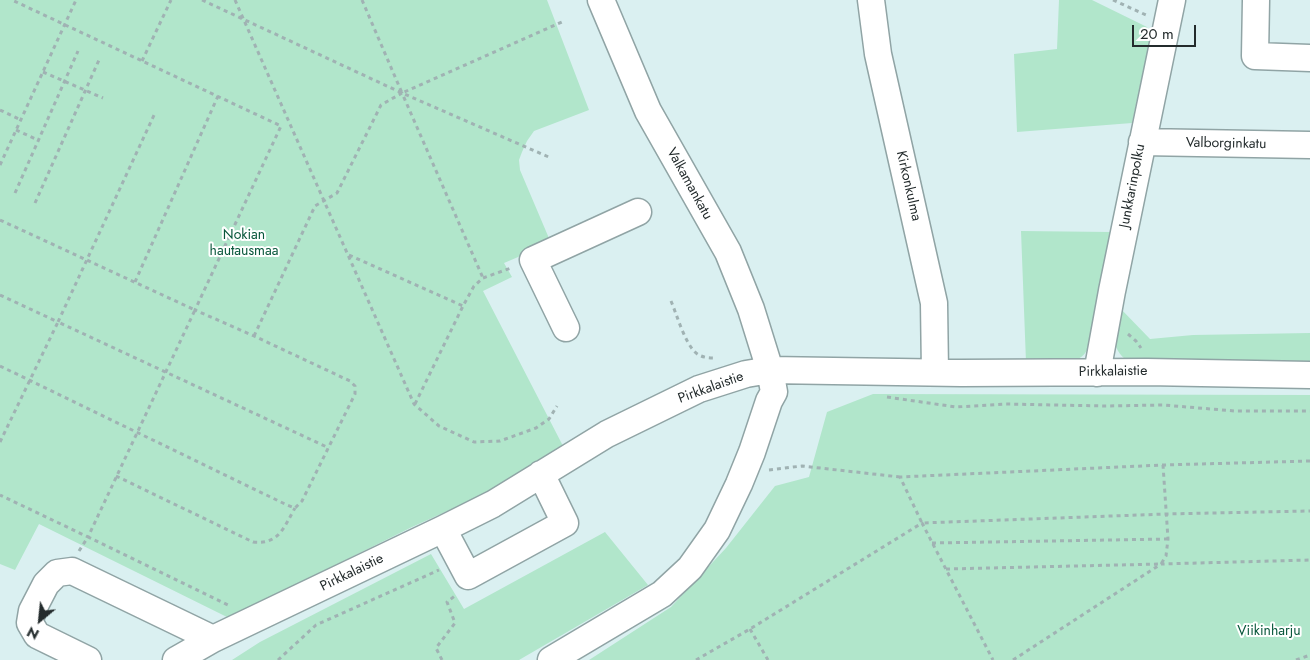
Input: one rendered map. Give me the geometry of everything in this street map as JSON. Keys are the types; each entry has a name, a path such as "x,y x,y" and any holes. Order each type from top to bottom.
{"street":[{"name":"Valkamankatu","path":"551,660 662,594 690,568 716,530 752,452 769,401 774,392 770,370 751,309 728,252 648,111 601,0"},
{"name":"Kirkonkulma","path":"871,0 878,54 934,303 935,372"},
{"path":"1256,0 1255,56 1310,58"},
{"name":"Junkkarinpolku","path":"1098,372 1112,291 1169,12"},
{"name":"Valborginkatu","path":"1142,142 1310,145"},
{"path":"566,328 533,260 638,212"},
{"name":"Pirkkalaistie","path":"176,660 213,639 493,504 607,434 699,389 746,374 770,370 1310,375"},
{"path":"443,529 468,576 565,523 541,474"},
{"path":"88,660 37,635 30,623 32,610 46,584 57,573 72,572 213,639"}],"path":[{"path":"12,0 281,126"},
{"path":"0,165 76,0"},
{"path":"142,61 171,0"},
{"path":"202,0 402,93 551,158"},
{"path":"236,0 414,404 439,426 474,442 500,441 536,428 549,419 557,406"},
{"path":"362,0 483,278"},
{"path":"1113,0 1169,12"},
{"path":"254,336 315,206 336,193 381,105 402,93 564,21"},
{"path":"15,193 78,51"},
{"path":"35,203 99,60"},
{"path":"43,72 103,98"},
{"path":"135,282 218,96"},
{"path":"0,110 21,120"},
{"path":"0,442 155,113"},
{"path":"72,572 72,564 88,537 281,126 289,121"},
{"path":"16,130 38,140"},
{"path":"0,220 254,336 350,381 355,386 355,394 302,501 275,539 263,544 253,542 116,476"},
{"path":"348,255 463,306"},
{"path":"414,404 474,286 483,278 533,260"},
{"path":"0,295 328,448"},
{"path":"671,300 684,335 695,352 705,358 719,357"},
{"path":"0,366 296,508"},
{"path":"883,397 956,407 1006,404 1163,405 1235,411 1310,411"},
{"path":"743,473 802,466 900,477 1164,465 1310,461"},
{"path":"1013,660 1161,564 1166,556 1168,539 1164,465"},
{"path":"900,477 993,660"},
{"path":"0,495 237,609 245,624"},
{"path":"696,660 922,523 1310,511"},
{"path":"932,543 1168,539"},
{"path":"278,660 316,626 459,559"},
{"path":"946,568 1310,560"},
{"path":"442,660 436,648 456,623 447,602"},
{"path":"750,629 768,660"},
{"path":"1296,660 1310,655"}],"green space":[{"name":"Nokian hautausmaa","path":"0,0 547,0 589,110 534,131 527,141 519,160 520,170 551,243 504,263 512,277 483,291 563,446 496,489 412,527 229,618 39,524 15,570 0,564"},
{"path":"1059,0 1092,0 1147,27 1151,35 1132,123 1017,132 1014,54 1057,49"},
{"path":"1021,231 1111,232 1089,345 1083,355 1076,360 1026,362"},
{"path":"1120,308 1150,339 1193,335 1310,333 1310,367 1129,362 1122,356 1115,344 1115,331"},
{"name":"Viikinharju","path":"873,394 1310,395 1310,660 589,660 671,607 726,548 775,486 809,477 827,412"},
{"path":"605,532 648,585 519,660 232,660 260,642 431,554 464,609"}]}
